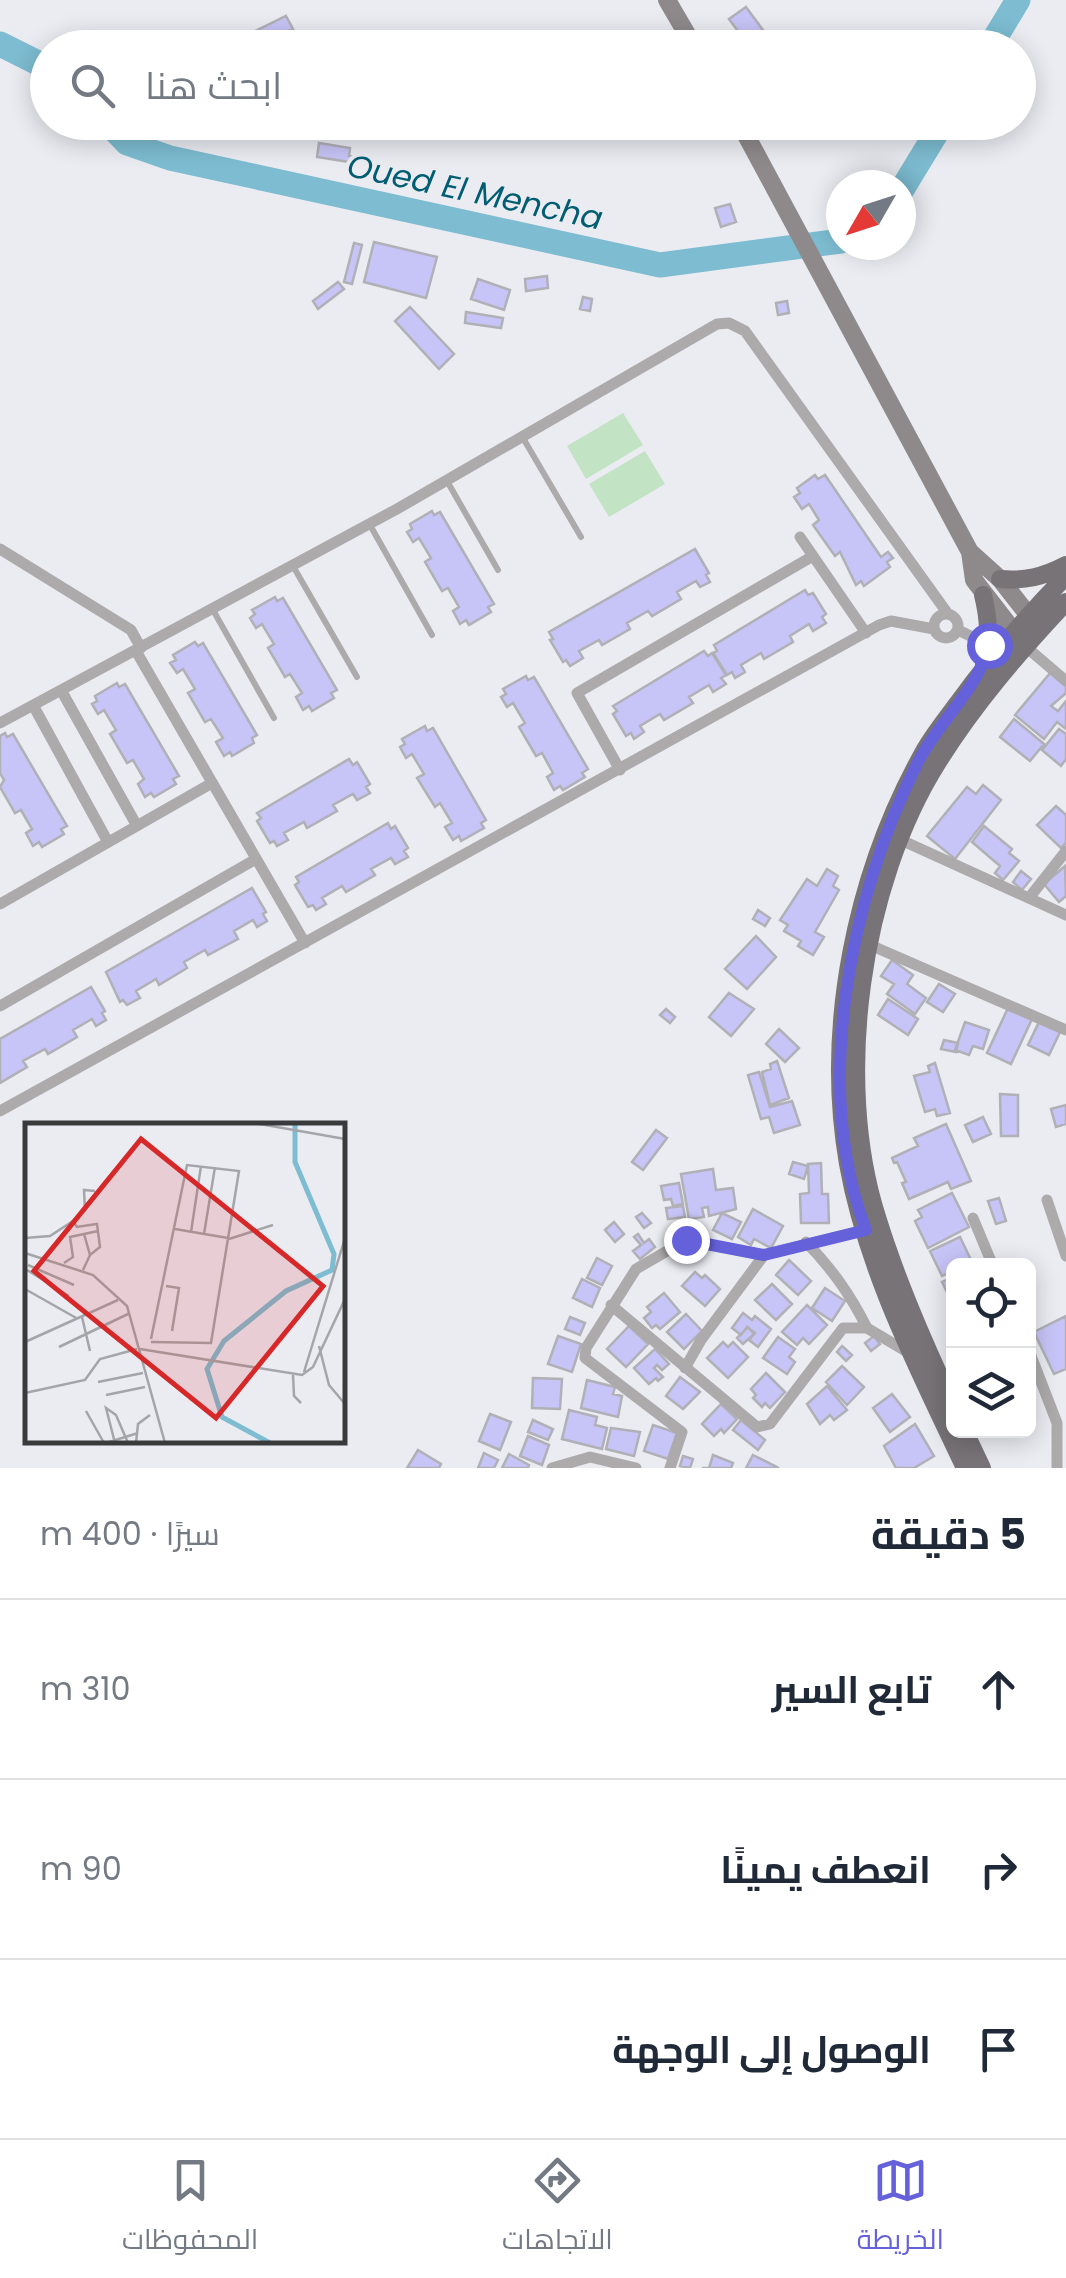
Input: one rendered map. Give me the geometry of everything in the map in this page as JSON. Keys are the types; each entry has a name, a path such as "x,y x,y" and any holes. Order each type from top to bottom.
{"main road":[{"path":"668,0 686,30"},
{"path":"750,140 970,552 1000,579 1034,623"},
{"path":"970,552 974,580 1019,639"},
{"path":"1000,579 1022,581 1046,576 1066,565"},
{"path":"964,1468 910,1353 866,1230 848,1163 841,1091 841,1012 869,879 896,806 925,749 983,669 1034,623 1066,576"},
{"path":"983,595 989,620 989,645 983,669"},
{"path":"1034,623 1066,602"},
{"path":"946,1391 876,1216 864,1160 856,1090 856,1014 885,884 902,840 936,765 1019,639"},
{"path":"968,1438 982,1468"}],"street":[{"path":"0,722 370,524 716,324 728,323 745,330 948,614 955,618 958,630"},
{"path":"800,536 866,633"},
{"path":"0,549 131,630 212,783 305,943"},
{"path":"620,770 577,693 813,556"},
{"path":"934,629 937,618 948,614"},
{"path":"0,1111 866,633 891,621 934,629 945,638 958,630"},
{"path":"958,630 989,645"},
{"path":"1019,639 1066,680"},
{"path":"61,690 137,826"},
{"path":"33,705 108,842"},
{"path":"2,899 212,783"},
{"path":"902,840 1066,915"},
{"path":"1029,898 1066,851"},
{"path":"0,1006 256,860"},
{"path":"870,945 1066,1030"},
{"path":"1047,1200 1066,1256"},
{"path":"973,1218 990,1258"},
{"path":"670,1468 682,1432 585,1358 586,1348 636,1269 686,1240 764,1255 866,1230"},
{"path":"806,1242 842,1283 867,1328"},
{"path":"685,1368 764,1255"},
{"path":"611,1305 757,1428 778,1415 843,1328 867,1328 910,1353"},
{"path":"1036,1369 1056,1423 1057,1468"},
{"path":"552,1468 590,1457 636,1468"}],"lane":[{"path":"522,437 581,537"},
{"path":"446,481 498,570"},
{"path":"370,524 432,636"},
{"path":"293,566 357,677"},
{"path":"213,610 274,718"}],"green space":[{"path":"623,413 643,445 586,479 567,446"},
{"path":"645,451 665,484 609,517 589,484"}],"building":[{"path":"746,7 763,30 737,30 729,19"},
{"path":"286,16 293,29 291,30 257,30"},
{"path":"319,143 350,148 349,156 357,157 356,163 317,157"},
{"path":"730,204 736,222 721,227 715,208"},
{"path":"374,242 437,257 426,298 364,282"},
{"path":"354,243 362,245 352,284 344,282"},
{"path":"547,276 548,288 526,291 525,279"},
{"path":"478,279 510,290 504,310 471,299"},
{"path":"338,282 344,289 318,309 313,301"},
{"path":"583,297 592,299 590,311 580,309"},
{"path":"787,301 789,313 778,315 776,303"},
{"path":"410,307 454,354 439,369 395,321"},
{"path":"466,312 503,318 501,328 465,323"},
{"path":"815,475 818,479 825,475 881,557 888,552 893,558 887,562 890,567 864,586 861,581 856,585 840,552 835,556 813,525 819,520 809,504 802,509 794,497 800,493 797,488"},
{"path":"432,511 434,515 440,512 494,604 488,607 491,612 469,625 466,620 460,624 453,611 459,607 448,588 442,591 425,562 431,558 419,538 413,542 407,532 412,529 410,524"},
{"path":"695,549 710,582 700,587 696,581 677,592 681,599 652,616 648,611 627,623 630,629 602,645 599,640 579,651 583,658 570,666 566,660 563,662 549,632"},
{"path":"805,590 808,595 813,593 826,614 822,617 826,623 813,631 809,624 790,636 793,642 764,659 761,653 741,665 745,672 735,678 732,672 727,675 713,653 717,651 714,645"},
{"path":"275,597 277,601 283,598 337,690 331,693 334,698 312,711 309,706 303,710 296,697 302,693 290,674 285,677 268,648 274,644 262,624 256,628 250,618 255,614 252,610"},
{"path":"195,642 198,646 203,643 257,735 252,738 254,743 232,756 230,752 224,756 216,742 223,738 211,719 205,722 188,693 195,689 183,669 177,673 170,663 176,660 173,655"},
{"path":"704,651 708,656 712,653 726,675 721,678 726,684 713,692 709,685 689,697 693,703 664,720 660,714 640,726 644,732 634,739 631,733 626,736 613,714 617,711 613,706"},
{"path":"1051,672 1066,684 1066,693 1051,706 1058,711 1066,701 1066,729 1057,722 1044,739 1015,715"},
{"path":"526,676 528,680 534,677 588,769 582,773 585,777 563,790 560,786 554,790 547,777 553,773 542,753 536,756 519,727 525,723 513,703 507,707 501,697 506,694 503,689"},
{"path":"117,683 119,687 125,684 179,776 173,779 176,784 154,797 151,793 145,797 138,784 144,779 133,760 127,763 110,734 116,730 104,710 98,714 92,704 97,701 95,696"},
{"path":"1014,719 1044,744 1030,761 1000,737"},
{"path":"425,726 427,731 433,728 486,820 481,823 484,828 461,841 459,836 453,840 445,827 452,823 440,803 435,807 417,778 424,774 412,754 406,758 400,747 405,744 402,739"},
{"path":"1059,729 1066,734 1066,759 1061,766 1042,750"},
{"path":"5,733 7,737 13,734 67,826 61,829 64,834 42,847 39,842 33,846 26,833 32,829 21,810 15,813 0,787 4,780 0,773 0,736"},
{"path":"349,759 353,765 357,762 370,784 366,787 370,793 357,800 353,794 333,805 337,811 307,828 304,822 284,833 288,840 277,846 274,841 270,843 257,821 261,818 257,813"},
{"path":"983,785 1001,800 955,859 927,836 967,787 976,794"},
{"path":"1056,806 1066,815 1066,843 1061,848 1037,825"},
{"path":"388,823 391,829 395,826 408,848 404,851 408,857 395,864 391,858 371,869 375,875 346,892 342,886 322,898 326,904 316,910 313,905 308,907 295,885 299,882 296,877"},
{"path":"984,826 1012,849 1009,853 1019,861 1003,880 995,873 1000,866 972,842"},
{"path":"1065,866 1066,896 1059,902 1044,884"},
{"path":"827,869 838,876 833,886 839,890 815,932 824,937 813,955 798,946 801,941 784,931 788,925 780,920 807,879 817,886"},
{"path":"1021,871 1031,879 1022,890 1013,882"},
{"path":"252,888 267,921 257,927 253,920 234,931 238,939 184,962 187,968 159,985 156,979 136,991 140,998 127,1005 123,1000 120,1002 106,972"},
{"path":"758,910 770,918 765,926 753,919"},
{"path":"756,936 776,957 747,989 725,969"},
{"path":"892,960 913,975 907,984 926,998 915,1014 887,994 894,984 881,976"},
{"path":"939,984 955,994 943,1012 927,1002"},
{"path":"91,987 106,1020 96,1026 92,1019 73,1030 77,1037 48,1054 45,1049 23,1061 27,1067 0,1083 0,1039"},
{"path":"729,993 754,1009 731,1036 709,1017"},
{"path":"888,999 918,1019 908,1035 878,1015"},
{"path":"1008,1008 1032,1019 1011,1064 987,1053"},
{"path":"666,1009 675,1017 670,1023 660,1015"},
{"path":"965,1022 989,1030 983,1049 973,1046 969,1055 955,1050"},
{"path":"1039,1022 1060,1032 1049,1055 1028,1045"},
{"path":"779,1029 799,1048 785,1062 766,1044"},
{"path":"944,1040 958,1043 956,1052 941,1049"},
{"path":"777,1061 789,1098 770,1105 762,1072"},
{"path":"935,1063 950,1113 937,1116 935,1109 925,1112 914,1076 930,1072 928,1066"},
{"path":"759,1072 770,1107 792,1101 800,1125 774,1133 769,1117 761,1119 748,1075"},
{"path":"1000,1094 1018,1095 1018,1136 1001,1136"},
{"path":"1066,1105 1066,1124 1056,1127 1051,1109"},
{"path":"983,1117 991,1134 973,1142 965,1125"},
{"path":"946,1124 971,1181 951,1189 948,1182 909,1199 902,1183 906,1182 892,1158 918,1146 914,1138"},
{"path":"656,1130 667,1138 643,1170 632,1162"},
{"path":"793,1162 808,1166 804,1179 789,1174"},
{"path":"821,1163 822,1194 828,1194 829,1223 801,1223 800,1194 809,1193 808,1164"},
{"path":"713,1169 716,1190 733,1188 736,1209 709,1216 708,1207 702,1208 704,1217 689,1219 681,1174"},
{"path":"679,1183 683,1204 673,1206 671,1199 664,1200 661,1186"},
{"path":"952,1193 969,1227 928,1248 915,1221 922,1217 918,1210"},
{"path":"999,1198 1006,1221 996,1224 988,1201"},
{"path":"683,1206 685,1217 668,1219 666,1208"},
{"path":"753,1209 783,1226 771,1248 754,1239 751,1245 738,1237"},
{"path":"642,1213 651,1223 644,1228 636,1217"},
{"path":"722,1213 741,1222 732,1239 713,1230"},
{"path":"614,1222 624,1234 615,1242 605,1230"},
{"path":"638,1234 644,1243 649,1239 655,1247 640,1259 633,1251 641,1245 634,1237"},
{"path":"960,1237 970,1258 946,1258 946,1274 942,1276 930,1251"},
{"path":"597,1258 612,1266 602,1285 587,1278"},
{"path":"789,1260 811,1281 798,1295 776,1275"},
{"path":"695,1272 702,1278 705,1275 720,1289 705,1306 682,1286"},
{"path":"582,1279 600,1288 592,1307 573,1298"},
{"path":"772,1284 792,1304 776,1320 755,1300"},
{"path":"825,1288 845,1301 832,1321 812,1308"},
{"path":"664,1293 680,1312 660,1329 656,1325 652,1328 644,1318 651,1312 647,1307"},
{"path":"807,1305 827,1325 809,1344 803,1338 797,1345 782,1332"},
{"path":"743,1313 752,1320 755,1316 771,1329 758,1347 749,1340 755,1333 747,1327 741,1335 732,1328"},
{"path":"686,1314 702,1331 684,1349 667,1332"},
{"path":"1066,1316 1066,1369 1054,1374 1036,1331"},
{"path":"570,1317 585,1323 580,1335 565,1329"},
{"path":"629,1326 648,1344 626,1367 607,1349"},
{"path":"748,1327 754,1334 743,1344 737,1338"},
{"path":"558,1336 581,1344 572,1372 548,1364"},
{"path":"874,1336 880,1344 871,1351 865,1343"},
{"path":"778,1337 795,1349 789,1357 795,1362 787,1374 763,1358"},
{"path":"723,1342 728,1347 733,1342 748,1357 728,1378 707,1358"},
{"path":"842,1346 852,1355 846,1361 837,1352"},
{"path":"655,1349 669,1364 662,1370 657,1365 654,1368 663,1377 649,1384 634,1368"},
{"path":"842,1366 864,1387 847,1405 826,1382"},
{"path":"766,1373 785,1392 770,1408 765,1403 762,1407 753,1398 756,1395 751,1389"},
{"path":"680,1377 700,1392 683,1409 666,1396"},
{"path":"533,1378 562,1379 560,1409 532,1408"},
{"path":"587,1380 615,1387 613,1394 622,1396 618,1417 581,1408"},
{"path":"827,1386 847,1410 834,1420 830,1415 820,1424 807,1404"},
{"path":"892,1394 910,1417 890,1432 873,1408"},
{"path":"721,1404 737,1419 724,1433 721,1429 714,1436 702,1424"},
{"path":"569,1410 597,1417 595,1425 607,1428 602,1449 562,1439"},
{"path":"490,1414 511,1422 500,1450 479,1441"},
{"path":"533,1420 553,1429 548,1440 528,1432"},
{"path":"741,1420 765,1440 758,1450 733,1430"},
{"path":"915,1424 934,1456 914,1468 896,1468 884,1446"},
{"path":"653,1425 677,1433 668,1459 644,1451"},
{"path":"611,1428 640,1432 634,1456 606,1449"},
{"path":"528,1436 549,1445 542,1465 520,1456"},
{"path":"418,1450 441,1464 439,1468 407,1468"},
{"path":"484,1453 498,1460 494,1468 478,1468"},
{"path":"509,1454 529,1465 528,1468 502,1468"},
{"path":"713,1455 733,1463 731,1468 709,1468"},
{"path":"753,1455 779,1468 746,1468"},
{"path":"683,1456 693,1459 690,1468 680,1466"}],"waterway":[{"name":"Oued El Mencha","path":"1000,30 1018,0"},
{"name":"Oued El Mencha","path":"0,44 30,59"},
{"name":"Oued El Mencha","path":"124,140 170,158 660,265 826,243"},
{"name":"Oued El Mencha","path":"914,170 932,140"}],"route":[{"path":"686,1240 764,1255 866,1230 848,1163 841,1091 841,1012 852,958 869,879 896,806 925,749 983,669 989,645"}]}
